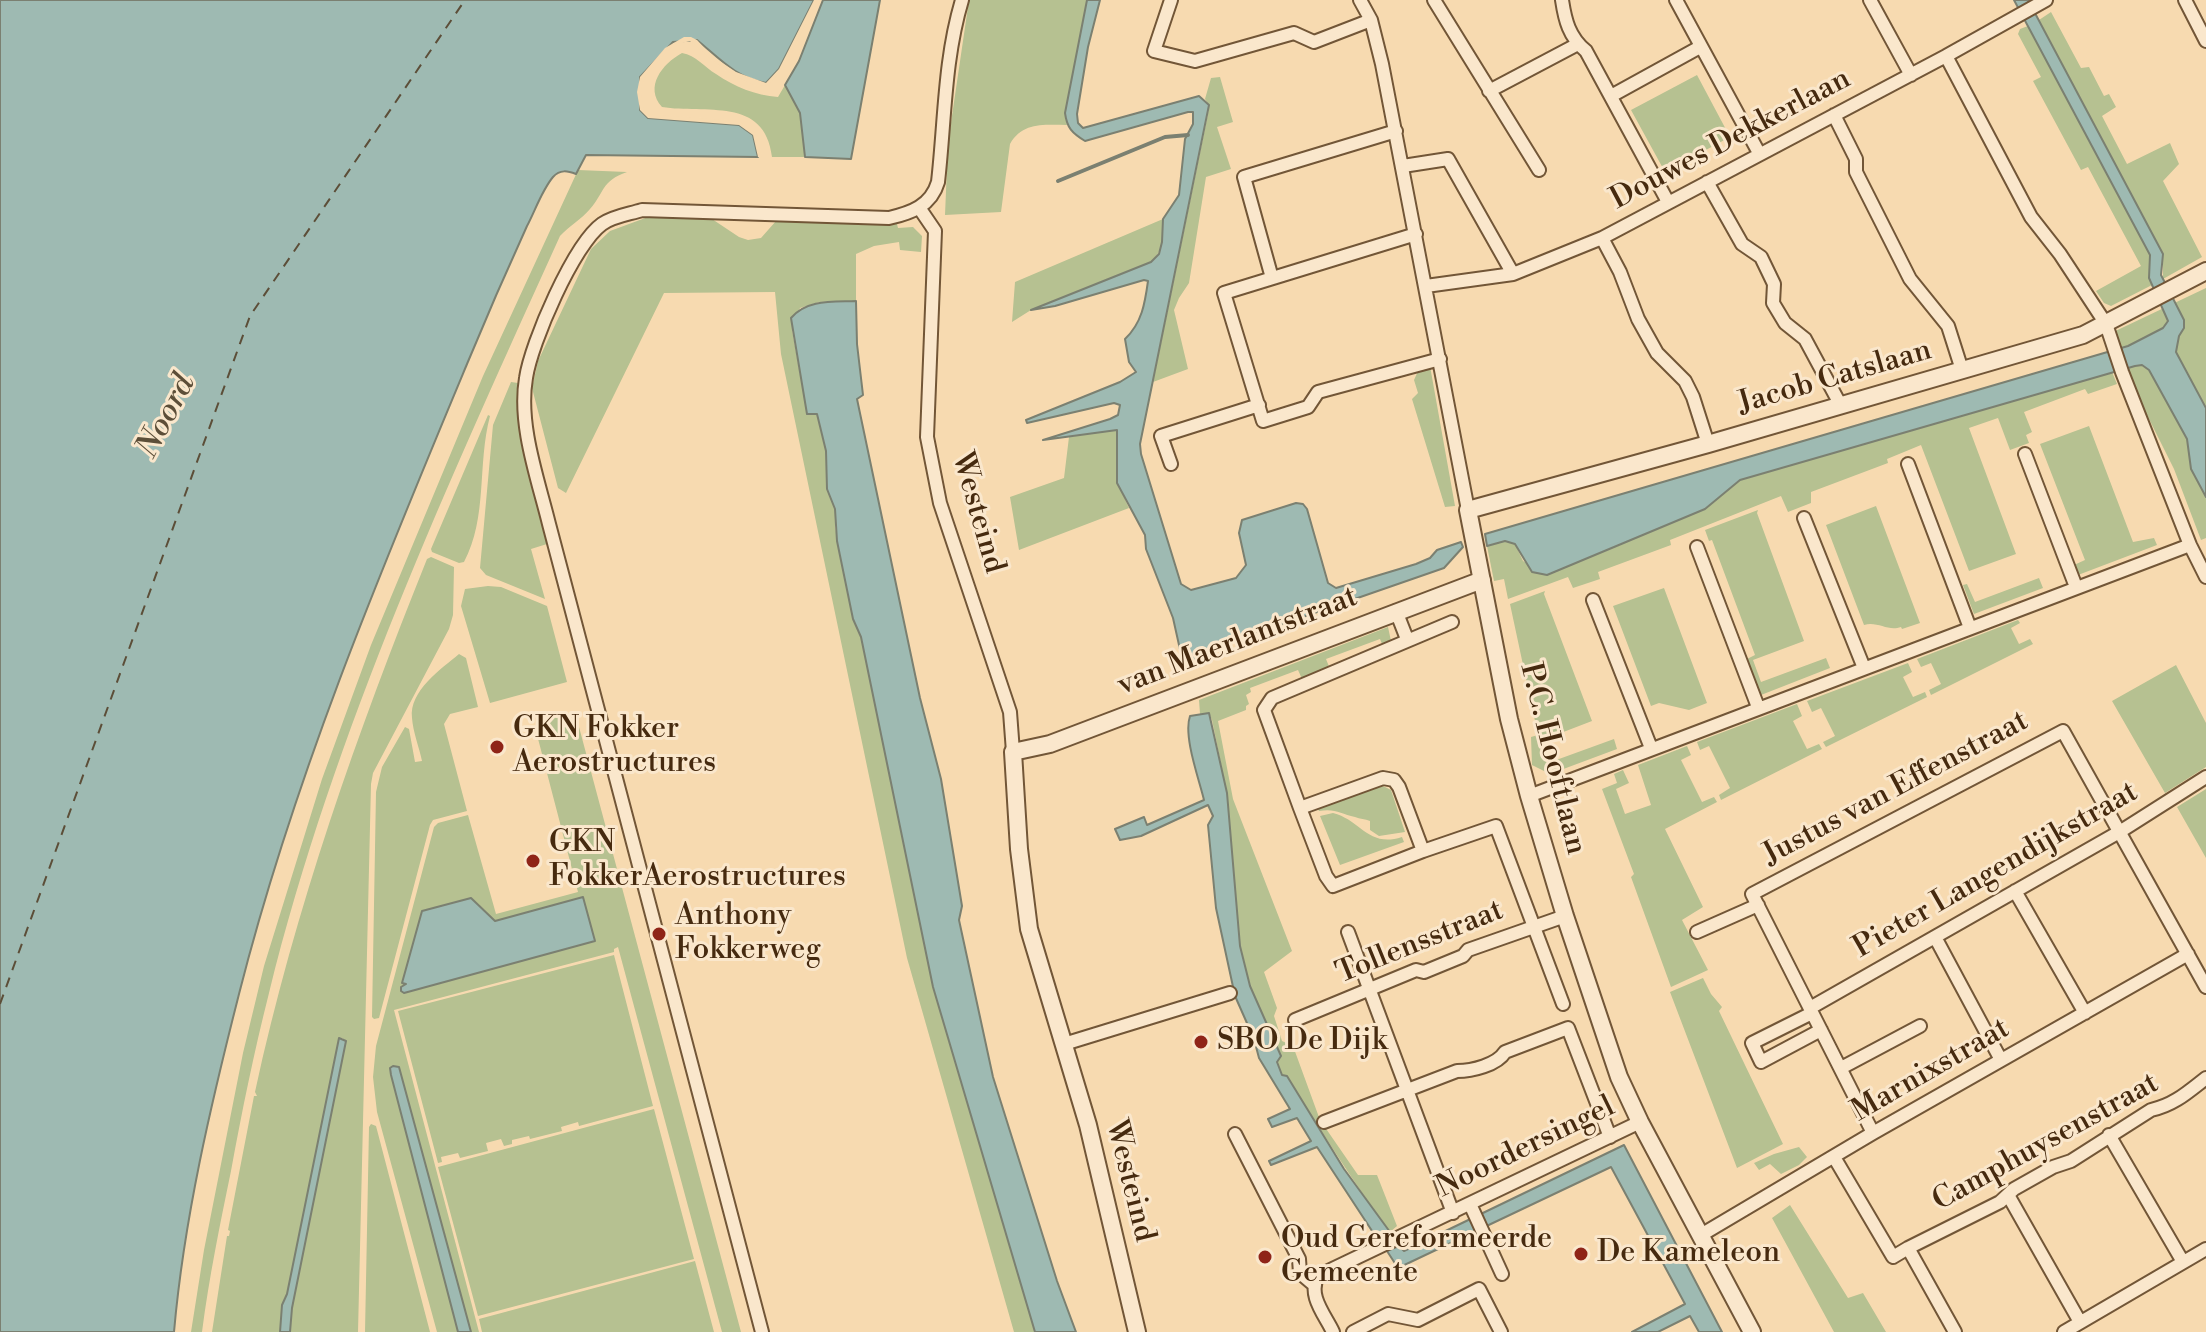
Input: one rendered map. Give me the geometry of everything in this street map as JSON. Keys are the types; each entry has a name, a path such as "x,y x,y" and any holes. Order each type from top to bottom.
{"street":[{"path":"762,1332 549,524 526,420 526,378 554,300 589,236 604,222 642,210 889,218 920,209 931,197 938,182 948,60 962,0"},
{"path":"1171,0 1154,51 1195,61 1294,33 1314,42 1371,20"},
{"name":"P.C. Hooftlaan","path":"1360,0 1371,20 1396,131 1509,719 1529,796 1619,1077 1752,1332"},
{"path":"1434,0 1539,170"},
{"path":"1562,0 1563,19 1578,44 1586,51 1668,202"},
{"path":"1676,0 1759,153"},
{"path":"1870,0 1911,75"},
{"path":"2185,0 2206,41"},
{"name":"Douwes Dekkerlaan","path":"1426,286 1513,274 1602,238 2041,3"},
{"path":"1489,91 1578,44"},
{"path":"1611,96 1700,47"},
{"path":"1946,56 2031,217 2060,254 2106,324 2190,545 2206,577"},
{"path":"1834,115 1856,159 1856,172 1910,279 1948,326 1962,370"},
{"path":"1272,278 1244,177 1396,131"},
{"path":"1403,166 1448,159 1513,274"},
{"path":"1707,182 1742,244 1761,257 1774,284 1773,303 1785,323 1805,339 1840,404"},
{"name":"Westeind","path":"920,209 935,231 927,437 940,503 1010,712 1019,849 1029,929 1088,1125 1137,1332"},
{"path":"1416,234 1224,293 1263,421 1308,407 1318,392 1440,359"},
{"path":"1602,238 1620,272 1644,331 1657,353 1685,381 1708,444"},
{"name":"Jacob Catslaan","path":"1468,510 2083,335 2206,271"},
{"path":"1171,464 1161,436 1259,405"},
{"path":"2025,454 2076,587"},
{"path":"1908,464 1970,628"},
{"path":"1804,518 1864,668"},
{"path":"1529,796 2190,545"},
{"path":"1697,547 1758,707"},
{"name":"van Maerlantstraat","path":"1013,752 1050,744 1396,611 1480,572"},
{"path":"1593,600 1651,748"},
{"path":"1396,611 1407,639"},
{"path":"1452,622 1272,698 1264,710 1326,876 1333,886 1496,826 1563,1004"},
{"name":"Justus van Effenstraat","path":"1697,932 2063,731 2121,831"},
{"name":"Pieter Langendijkstraat","path":"1821,1030 1761,1062 1752,1043 2121,831 2206,777"},
{"path":"1300,808 1383,778 1394,780 1423,851"},
{"path":"2121,831 2206,987"},
{"path":"2015,891 2085,1013"},
{"path":"1755,900 1873,1133"},
{"name":"Tollensstraat","path":"1295,1020 1416,970 1424,972 1463,956 1468,950 1565,916"},
{"path":"1348,932 1453,1213"},
{"path":"1935,937 2001,1060"},
{"name":"Marnixstraat","path":"1701,1235 2188,954"},
{"path":"1064,1044 1230,993"},
{"path":"1841,1068 1920,1026"},
{"path":"1324,1122 1457,1071 1479,1067 1501,1058 1505,1052 1568,1028 1610,1137"},
{"name":"Camphuysenstraat","path":"1908,1248 1968,1220 2053,1167 2071,1161 2151,1110 2177,1100 2206,1078"},
{"name":"Noordersingel","path":"1313,1284 1318,1276 1472,1207 1640,1122"},
{"path":"1235,1134 1299,1259 1300,1273 1313,1284 1313,1293 1333,1332"},
{"path":"2109,1135 2183,1262"},
{"path":"1834,1157 1893,1257 1908,1248 1955,1332"},
{"path":"2008,1195 2080,1322"},
{"path":"1472,1207 1502,1274"},
{"path":"2064,1332 2206,1249"},
{"path":"1353,1332 1388,1314 1418,1320 1479,1289 1501,1332"}],"green space":[{"path":"969,0 1087,0 1065,113 1067,125 1034,126 1015,137 1010,144 1001,212 945,215 948,143"},
{"path":"2051,12 2081,68 2089,67 2104,96 2109,94 2116,107 2102,116 2127,164 2170,143 2179,164 2163,181 2202,257 2163,279 2163,254 2039,20"},
{"path":"2028,26 2150,255 2149,278 2152,285 2111,306 2104,303 2096,291 2141,266 2088,167 2081,170 2033,81 2041,77 2018,34 2020,29"},
{"path":"682,53 730,83 753,92 778,97 785,85 800,113 805,157 772,157 767,138 758,124 745,116 714,110 662,107 657,99 655,84 668,63"},
{"path":"1697,75 1730,137 1665,172 1631,110"},
{"path":"1220,77 1233,122 1217,127 1231,169 1206,177 1189,283 1174,310 1188,369 1153,382 1208,114 1209,105 1205,99 1211,78"},
{"path":"578,170 627,172 608,183 587,213 560,236 436,514 360,703 326,798 269,993 239,1126 202,1332 191,1332 243,1053 264,966 322,779 371,645 483,376"},
{"path":"648,217 712,219 748,240 761,238 776,221 897,224 898,228 913,227 922,236 921,252 900,250 899,242 874,246 856,254 856,301 819,302 800,308 792,330 807,414 817,413 826,451 827,489 835,509 835,527 853,619 861,637 933,987 1036,1332 1014,1332 907,958 781,354 775,292 664,293 566,493 558,488 532,388 538,361 591,249 610,231"},
{"path":"1163,219 1161,248 1151,262 1031,310 1012,322 1015,282"},
{"path":"2206,288 2206,538 2201,540 2174,469 2107,335"},
{"path":"1430,366 1455,506 1445,507 1412,399 1418,393 1414,380 1419,369"},
{"path":"2112,372 2117,384 2088,394 2085,389 2024,412 2032,432 2026,435 2029,443 2010,450 1998,418 1969,428 2016,554 1969,571 1921,445 1887,459 1888,463 1811,492 1811,503 1788,512 1781,496 1670,540 1671,545 1598,572 1600,579 1573,588 1568,577 1508,599 1504,579 1494,581 1487,546 1505,541 1515,544 1523,561 1547,575 1705,509 1740,480"},
{"path":"511,382 518,383 522,440 547,544 531,549 545,599 486,575 480,568 493,425"},
{"path":"488,415 476,527 464,562 459,563 431,549"},
{"path":"2089,426 2133,542 2154,538 2157,545 2078,575 2074,565 2085,560 2040,444"},
{"path":"1117,430 1117,483 1129,508 1019,550 1010,497 1064,478 1069,437"},
{"path":"1876,506 1920,623 1902,629 1864,625 1826,525"},
{"path":"1758,510 1804,641 1753,660 1761,682 1826,658 1830,668 1761,695 1747,659 1755,655 1712,540 1709,541 1705,530"},
{"path":"431,557 454,567 453,615 449,629 373,773 371,784 358,1332 290,1332 292,1308 346,1041 342,1038 287,1294 282,1305 280,1332 212,1332 254,1096 257,1096 255,1092 289,956 352,756 427,559"},
{"path":"2039,578 2043,588 1974,614 1963,585 1967,584 1975,602"},
{"path":"501,587 547,606 567,682 490,703 461,606 465,589"},
{"path":"1664,588 1707,703 1689,710 1659,703 1651,706 1613,606"},
{"path":"1545,591 1592,721 1540,741 1548,763 1614,739 1617,749 1550,774 1532,765 1531,737 1538,735 1510,604"},
{"path":"2018,620 2020,623 2011,628 2019,644 2030,639 2033,644 1931,695 1929,690 1941,684 1931,663 1921,667 1917,659"},
{"path":"1388,627 1391,641 1384,649 1380,639 1326,659 1330,669 1302,679 1298,670 1250,688 1251,692 1246,695 1249,704 1246,710 1218,721 1233,799 1292,951 1264,972 1277,1008 1274,1016 1282,1041 1293,1046 1320,1120 1358,1175 1377,1175 1397,1226 1390,1232 1287,1076 1282,1075 1277,1061 1281,1055 1250,986 1240,946 1227,793 1212,720 1209,713 1200,714 1199,700"},
{"path":"459,654 466,658 478,707 450,714 444,724 467,811 433,820 430,825 379,1018 374,1019 376,792 382,767 405,727 409,729 415,762 422,761 412,708 421,690"},
{"path":"1908,663 1912,672 1903,677 1913,697 1925,692 1927,697 1826,747 1823,742 1835,736 1821,708 1812,712 1807,701"},
{"path":"2176,665 2206,723 2206,767 2165,793 2112,701"},
{"path":"1797,704 1802,716 1793,721 1807,749 1819,744 1822,749 1721,800 1719,795 1730,788 1709,746 1700,750 1697,742"},
{"path":"575,712 741,1332 722,1332 618,947 614,952 394,1010 479,1332 437,1332 377,1112 373,1077 376,1046 434,827 438,823 468,815 496,914 578,892 536,731 541,721"},
{"path":"1687,746 1691,755 1681,760 1702,802 1714,797 1717,802 1665,829 1703,907 1682,920 1708,970 1671,987 1602,789 1617,783 1614,774 1623,770 1629,783 1616,789 1625,814 1651,805 1638,765"},
{"path":"1383,786 1391,790 1405,832 1379,836 1370,830 1370,821 1334,811 1319,811 1317,807 1372,787"},
{"path":"2206,789 2206,858 2177,807"},
{"path":"1333,813 1373,836 1381,839 1402,837 1404,842 1340,865 1320,816"},
{"path":"614,955 653,1106 579,1126 578,1122 561,1127 562,1131 512,1140 512,1144 504,1146 501,1139 486,1143 488,1151 460,1158 458,1153 441,1157 442,1162 438,1163 398,1011"},
{"path":"1703,978 1722,1007 1719,1011 1783,1144 1737,1168 1670,992"},
{"path":"654,1109 694,1259 478,1316 438,1167"},
{"path":"371,1124 376,1126 430,1332 365,1332"},
{"path":"1799,1147 1807,1157 1781,1174 1770,1164 1759,1170 1754,1163 1774,1154"},
{"path":"1790,1205 1848,1298 1863,1293 1886,1332 1834,1332 1772,1218"},
{"path":"695,1261 714,1332 482,1332 479,1319"}],"water":[{"name":"Noord","path":"0,0 814,0 779,69 766,83 737,72 697,40 673,42 640,77 640,110 648,118 739,125 753,135 758,157 586,155 576,174 556,174 545,188 511,260 403,519 341,675 286,833 239,994 209,1119 184,1247 174,1332 0,1332"},
{"path":"823,0 880,0 851,159 805,157 800,113 785,85 799,61"},
{"path":"1087,0 1100,0 1088,47 1077,114 1078,123 1083,128 1199,96 1209,105 1140,444 1181,584 1191,590 1236,578 1246,565 1239,533 1242,520 1296,503 1303,504 1307,509 1328,583 1336,588 1416,564 1430,558 1437,550 1461,542 1463,547 1444,568 1202,652 1190,663 1183,663 1173,618 1146,549 1145,535 1117,483 1117,430 1043,440 1110,419 1118,415 1120,405 1114,403 1027,423 1026,420 1120,382 1136,372 1129,362 1125,339 1139,319 1148,281 1031,310 1151,262 1159,254 1163,219 1179,195 1185,139 1193,124 1193,112 1188,112 1085,141 1071,130 1065,113"},
{"path":"2014,0 2028,0 2163,254 2161,275 2184,320 2176,352 2206,408 2206,497 2191,469 2187,439 2149,370 2142,365 1740,480 1705,509 1547,575 1532,572 1515,544 1505,541 1487,546 1485,534 2128,346 2163,328 2168,321 2149,278 2150,255"},
{"path":"856,301 863,395 857,399 920,698 941,779 962,906 959,920 993,1077 1076,1332 1035,1332 933,987 861,637 853,619 837,541 835,509 827,489 826,451 817,414 807,414 791,318 805,307"},
{"path":"1209,713 1227,793 1240,946 1250,986 1281,1056 1277,1062 1282,1075 1287,1076 1344,1169 1390,1232 1378,1240 1317,1147 1271,1165 1269,1161 1311,1141 1297,1118 1272,1127 1268,1119 1290,1109 1259,1058 1235,996 1216,908 1208,825 1213,816 1208,805 1141,836 1120,840 1115,829 1144,817 1147,825 1204,800 1190,746 1188,724 1190,716"},
{"path":"583,897 595,941 404,993 401,991 406,984 402,983 422,911 471,898 495,921"},
{"path":"339,1038 346,1041 292,1308 290,1332 280,1332 282,1305 287,1294"},
{"path":"399,1067 471,1332 458,1332 391,1075 390,1068"},
{"path":"1624,1145 1722,1332 1699,1332 1690,1316 1658,1332 1632,1332 1685,1304 1611,1167 1398,1268 1387,1251 1399,1246 1404,1251"}],"pier":[{"path":"814,0 818,0 783,71 767,86 753,85 734,76 690,41 675,45 644,79 641,92 644,108 650,114 740,121 756,133 762,157 758,157 753,135 739,125 648,118 640,110 637,92 640,77 665,48 684,37 697,40 712,56 736,72 766,83 779,69"}],"waterway":[{"path":"1058,181 1165,137 1188,135"}],"ferry route":[{"path":"0,1004 250,316 465,0"}],"place":[{"name":"GKN Fokker Aerostructures","path":"497,747"},
{"name":"GKN FokkerAerostructures","path":"533,861"},
{"name":"Anthony Fokkerweg","path":"659,934"},
{"name":"SBO De Dijk","path":"1201,1042"},
{"name":"De Kameleon","path":"1581,1254"},
{"name":"Oud Gereformeerde Gemeente","path":"1265,1257"}]}
